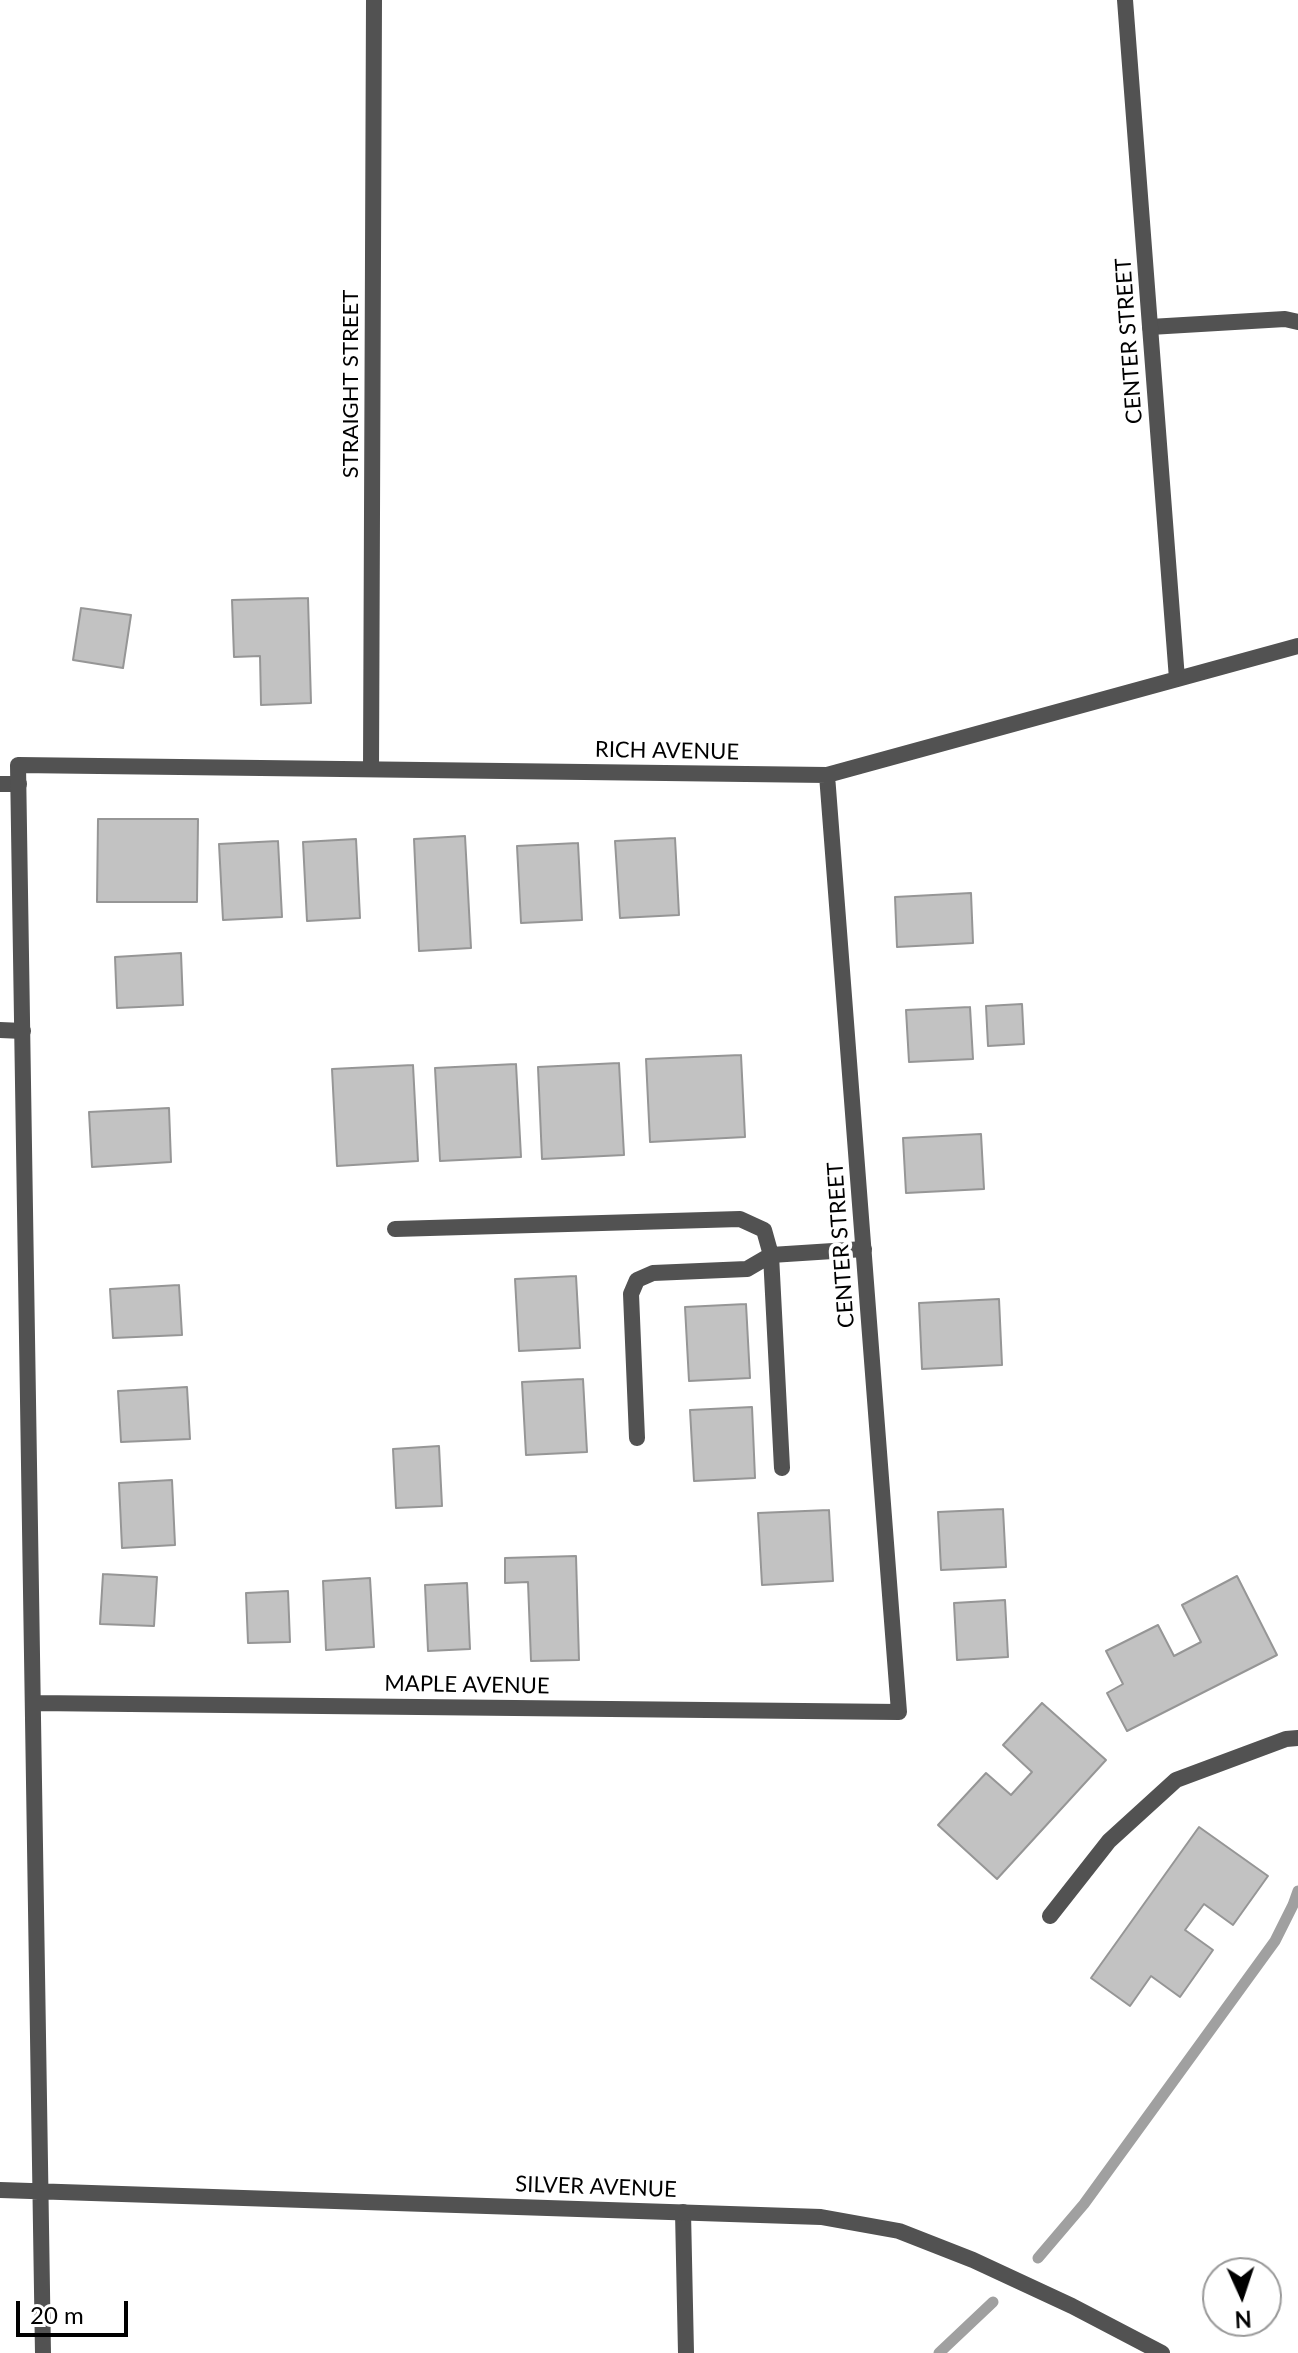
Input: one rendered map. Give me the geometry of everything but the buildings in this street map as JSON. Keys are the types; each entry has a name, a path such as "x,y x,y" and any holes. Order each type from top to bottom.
{"street":[{"name":"STRAIGHT STREET","path":"371,769 374,0"},
{"name":"CENTER STREET","path":"1125,0 1177,679"},
{"path":"1150,327 1285,319 1298,322"},
{"name":"RICH AVENUE","path":"19,784 18,765 827,775 1298,646"},
{"name":"CENTER STREET","path":"827,775 899,1712"},
{"path":"0,784 19,784 43,2353"},
{"path":"0,1030 23,1031"},
{"path":"395,1229 740,1219 764,1230 771,1255 782,1468"},
{"path":"637,1438 631,1294 637,1280 653,1273 747,1269 771,1255 864,1249"},
{"name":"MAPLE AVENUE","path":"34,1703 899,1712"},
{"path":"1050,1916 1109,1841 1176,1780 1286,1739 1298,1738"},
{"name":"SILVER AVENUE","path":"0,2190 821,2217 899,2231 973,2260 1162,2353"},
{"path":"683,2212 686,2353"}],"waterway":[{"path":"1038,2258 1084,2204 1275,1941 1298,1891"},
{"path":"939,2353 993,2302"}]}
